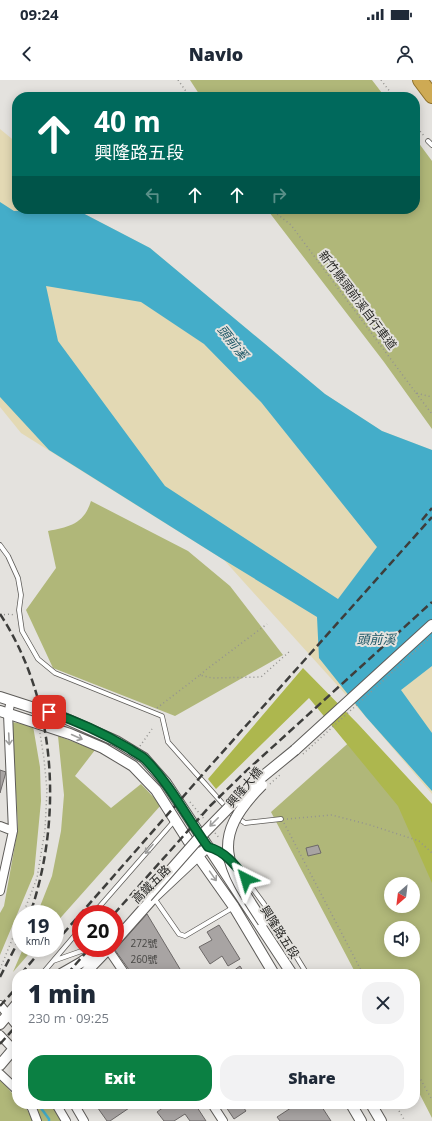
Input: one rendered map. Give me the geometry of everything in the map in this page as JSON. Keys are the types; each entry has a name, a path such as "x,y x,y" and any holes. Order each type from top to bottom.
{"highway":[{"path":"420,80 432,96"}],"street":[{"name":"興隆大橋","path":"294,969 236,878 228,852 228,838 235,818 251,795 298,753 432,626"},
{"name":"興隆路五段","path":"0,697 62,717 116,741 144,758 166,783 289,969"},
{"path":"0,891 13,831 4,713 11,700"},
{"path":"4,713 70,734 103,748 133,766 156,790 198,856 234,907 271,969"},
{"name":"興隆大橋","path":"124,924 150,897 199,838 246,790 298,753"},
{"path":"0,826 13,831"},
{"name":"高鐵五路","path":"124,930 150,897 208,847"},
{"path":"70,969 90,957"},
{"path":"88,969 98,957"},
{"path":"112,957 121,969"},
{"path":"0,1005 12,1019"},
{"path":"0,1024 12,1010"},
{"path":"0,1035 12,1046"},
{"path":"0,1065 12,1053"},
{"path":"0,1074 12,1085"},
{"path":"32,1109 37,1121"},
{"path":"59,1109 66,1121"},
{"path":"77,1109 84,1121"},
{"path":"215,1109 223,1121"},
{"path":"354,1109 361,1121"},
{"path":"374,1109 380,1121"}],"lane":[{"path":"428,141 432,146"},
{"path":"0,545 8,556 18,578 21,595 19,610 22,631 38,659 54,673 162,716 168,742 232,814 245,823 281,819"},
{"path":"101,905 175,819"},
{"path":"208,847 225,855 252,886 304,969"},
{"path":"150,897 180,934 185,936 234,907"},
{"path":"46,969 72,939"},
{"path":"53,961 72,954"}],"path":[{"path":"178,80 186,92"},
{"path":"381,80 390,92"},
{"path":"420,131 428,141"},
{"name":"新竹縣頭前溪自行車道","path":"277,214 291,225 432,414"},
{"path":"416,393 432,397"},
{"path":"0,615 11,614 20,618"},
{"path":"152,712 206,669 267,624"},
{"path":"298,753 432,636"},
{"path":"200,675 212,678 261,677 290,651"},
{"path":"26,905 37,878 45,830 47,790 39,729"},
{"path":"139,748 152,729"},
{"path":"265,788 283,772"},
{"path":"360,969 281,819 332,815 370,825 419,841 432,853"},
{"path":"0,969 12,940"},
{"path":"420,1078 432,1100"},
{"path":"398,1109 405,1121"}],"green space":[{"path":"190,80 372,80 381,92 198,92"},
{"path":"420,145 432,161 432,429 384,362 271,214 420,214"},
{"path":"91,501 188,551 230,586 283,655 175,716 53,668 26,610 56,568 48,531 69,526 80,520 88,509"},
{"path":"303,668 358,724 432,804 432,883 398,806 309,698 216,789 208,779"},
{"path":"12,722 33,726 40,767 41,801 34,874 21,905 12,905 12,926 0,955 0,913 4,906 18,828"},
{"path":"363,730 432,819 432,1118 420,1095 420,969 353,969 271,812"},
{"path":"58,736 95,750 75,776 111,808 141,784 161,805 64,914 64,905 41,905 52,876 61,831 64,795"},
{"path":"19,957 26,957 16,969 14,969"},
{"path":"0,1079 12,1093 12,1109 26,1109 33,1121 0,1121"},
{"path":"35,1109 54,1109 61,1121 39,1121"}],"sand":[{"path":"0,129 12,139 12,214 85,214 150,248 325,394 382,431 432,450 432,794 366,717 224,560 21,433 0,407"}],"water":[{"name":"頭前溪","path":"0,202 12,210 12,214 85,214 150,248 325,394 382,431 432,450 432,666 401,690 432,733 432,791 366,717 319,658 317,617 49,450 0,397","holes":["46,286 141,302 204,344 261,402 377,547 338,599 165,486 58,341"]}],"building":[{"path":"0,770 6,772 0,793"},
{"path":"318,845 321,853 308,856 306,848"},
{"path":"147,914 180,969 128,969 120,957 124,957 124,940"},
{"path":"219,925 240,959 228,966 222,956 210,964 199,947 212,940 207,932"},
{"path":"99,1109 128,1109 110,1121 107,1121"},
{"path":"161,1109 198,1109 206,1121 190,1121 185,1114 174,1121 164,1121 157,1112"},
{"path":"227,1109 245,1109 246,1111 234,1119"},
{"path":"289,1109 323,1109 331,1121 280,1121 277,1117"}],"waterway":[{"path":"42,1109 49,1121"}],"railway":[{"path":"422,520 432,508"},
{"path":"64,933 432,517"},
{"path":"122,905 210,806 244,773 432,602"},
{"path":"0,614 19,648 33,684 43,722 49,761 50,800 47,839 41,877 33,905"},
{"path":"0,977 12,954"},
{"path":"25,969 35,957"},
{"path":"71,969 82,957"},
{"path":"0,1006 12,993"},
{"path":"0,1044 12,1031"}],"route":[{"path":"49,712 116,741 144,758 166,783 208,847 219,850 225,855 246,879"}]}
